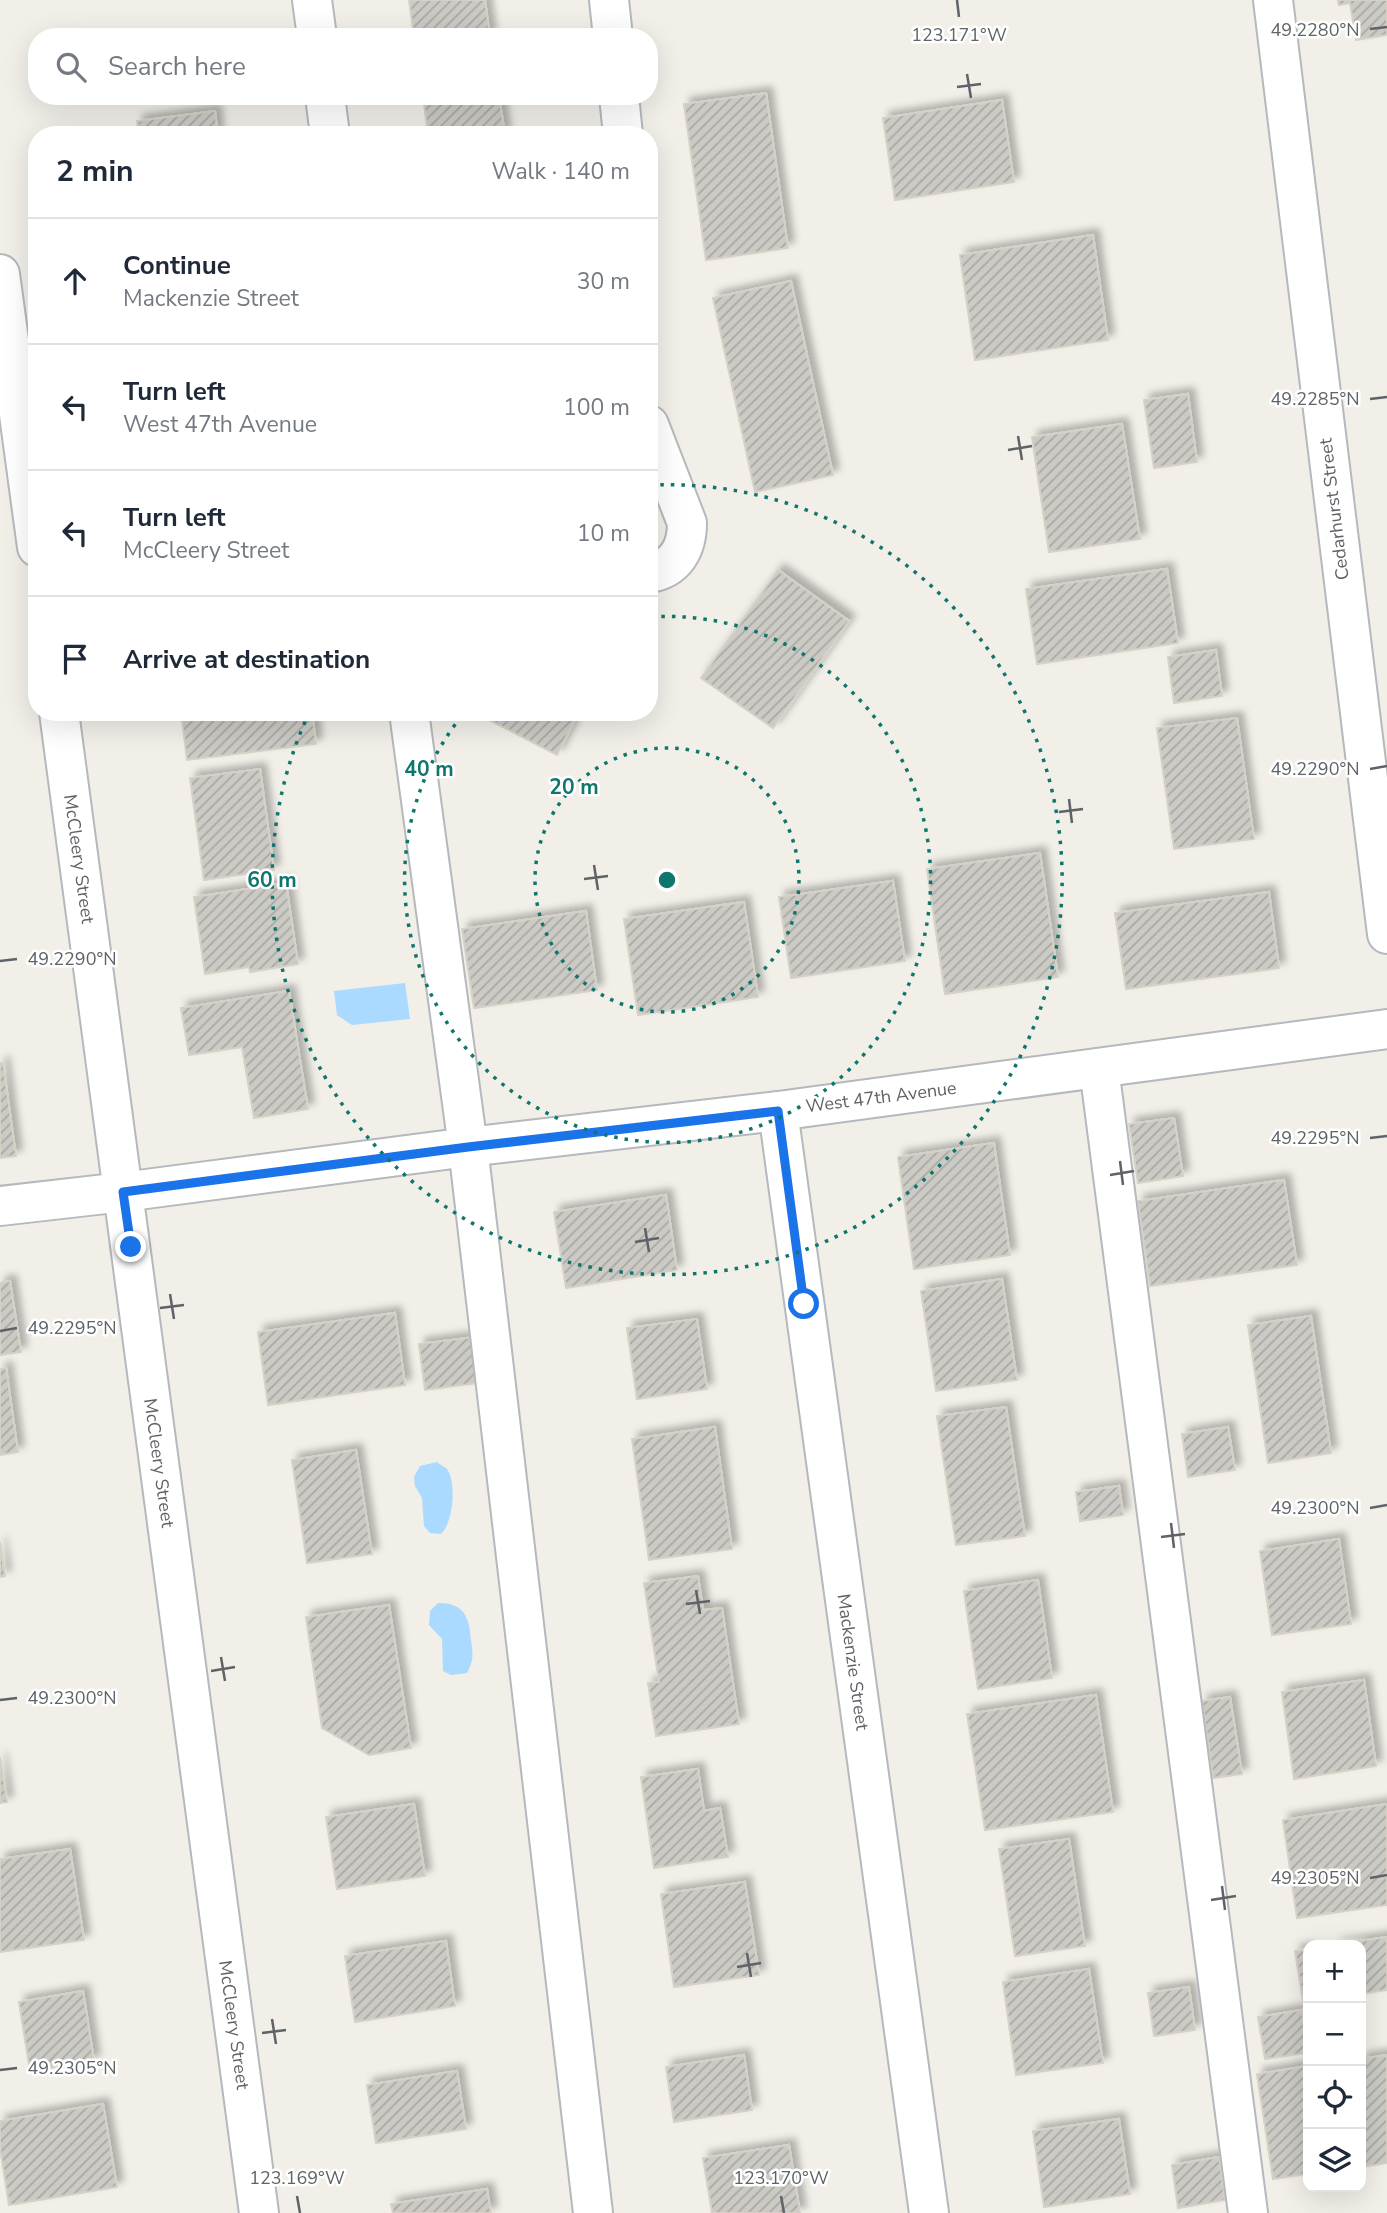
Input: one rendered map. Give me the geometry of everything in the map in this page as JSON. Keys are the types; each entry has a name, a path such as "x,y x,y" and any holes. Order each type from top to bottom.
{"street":[{"path":"312,0 316,28"},
{"path":"609,0 612,28"},
{"name":"Cedarhurst Street","path":"1273,0 1387,934"},
{"path":"326,105 329,126"},
{"path":"620,105 622,126"},
{"path":"0,274 28,481"},
{"path":"658,448 687,523 687,539 681,554 671,565 658,570"},
{"name":"McCleery Street","path":"60,721 259,2213"},
{"path":"410,721 468,1147 593,2213"},
{"name":"West 47th Avenue","path":"0,1206 778,1111 1387,1029"},
{"path":"1099,1068 1248,2213"},
{"name":"Mackenzie Street","path":"778,1111 929,2213"}],"water":[{"path":"405,983 410,1019 352,1025 337,1015 334,991"},
{"path":"437,1462 447,1469 453,1493 451,1512 441,1534 430,1533 424,1526 422,1498 415,1486 414,1477 420,1466"},
{"path":"438,1603 454,1605 464,1612 467,1618 472,1653 467,1673 451,1675 443,1671 442,1639 429,1625 430,1611"}],"building":[{"path":"409,0 485,0 489,28 413,28"},
{"path":"1338,0 1387,0 1387,35 1356,40 1350,3 1339,5"},
{"path":"766,93 788,248 706,260 684,104"},
{"path":"1002,100 1014,182 895,200 883,118"},
{"path":"424,105 500,105 504,126 427,126"},
{"path":"215,111 217,126 138,126 137,121"},
{"path":"1093,235 1108,340 975,360 960,255"},
{"path":"791,281 833,475 755,492 713,298"},
{"path":"1188,394 1197,462 1154,468 1144,400"},
{"path":"1122,424 1140,539 1049,552 1032,437"},
{"path":"1167,569 1178,643 1037,664 1026,589"},
{"path":"778,570 849,621 773,728 701,678"},
{"path":"1216,650 1222,696 1174,703 1168,657"},
{"path":"1237,718 1254,839 1174,849 1157,728"},
{"path":"182,721 313,721 316,744 187,760"},
{"path":"491,721 574,721 557,755"},
{"path":"260,769 274,870 204,880 190,778"},
{"path":"1040,853 1058,977 945,994 927,869"},
{"path":"893,881 905,961 791,978 779,897"},
{"path":"286,883 298,964 250,972 249,967 205,974 194,897"},
{"path":"1269,892 1279,968 1126,989 1115,913"},
{"path":"744,902 758,997 638,1015 624,919"},
{"path":"586,911 597,990 474,1008 462,929"},
{"path":"289,991 308,1109 254,1118 242,1047 189,1055 181,1008"},
{"path":"0,1063 3,1063 16,1156 0,1158"},
{"path":"1174,1118 1183,1176 1138,1183 1129,1124"},
{"path":"994,1143 1010,1255 914,1269 898,1157"},
{"path":"1284,1180 1297,1265 1150,1286 1138,1201"},
{"path":"666,1195 677,1270 566,1288 554,1212"},
{"path":"1002,1279 1017,1380 936,1391 921,1291"},
{"path":"10,1281 21,1352 0,1355 0,1283"},
{"path":"395,1313 405,1385 268,1405 258,1332"},
{"path":"1311,1316 1331,1453 1268,1463 1248,1325"},
{"path":"697,1319 707,1389 637,1399 627,1328"},
{"path":"474,1337 479,1383 425,1390 419,1344"},
{"path":"6,1368 18,1452 0,1455 0,1369"},
{"path":"1006,1407 1025,1536 956,1545 937,1416"},
{"path":"715,1427 732,1549 649,1560 632,1439"},
{"path":"1228,1427 1235,1470 1188,1477 1182,1434"},
{"path":"356,1450 372,1554 307,1563 292,1460"},
{"path":"1119,1486 1123,1515 1080,1521 1076,1492"},
{"path":"1339,1539 1351,1624 1272,1635 1260,1551"},
{"path":"0,1542 5,1576 0,1577"},
{"path":"698,1576 703,1610 722,1608 739,1724 656,1736 648,1683 659,1682 644,1583"},
{"path":"1038,1580 1052,1678 978,1689 964,1591"},
{"path":"389,1605 411,1748 369,1755 322,1728 306,1617"},
{"path":"1364,1680 1376,1766 1294,1779 1282,1692"},
{"path":"1096,1695 1113,1812 985,1830 967,1714"},
{"path":"1230,1697 1242,1774 1213,1778 1202,1701"},
{"path":"0,1757 7,1802 0,1803"},
{"path":"698,1769 704,1811 720,1808 728,1857 654,1868 641,1777"},
{"path":"414,1804 425,1876 337,1889 326,1817"},
{"path":"1387,1804 1387,1905 1297,1918 1283,1820"},
{"path":"1069,1839 1085,1946 1015,1956 999,1849"},
{"path":"70,1849 84,1940 0,1952 0,1859"},
{"path":"745,1882 759,1975 674,1987 661,1894"},
{"path":"1387,1937 1387,1990 1366,1993 1366,1940"},
{"path":"446,1941 455,2006 355,2022 345,1956"},
{"path":"1303,1950 1303,2002 1295,1951"},
{"path":"1089,1969 1103,2063 1016,2075 1003,1982"},
{"path":"1189,1987 1195,2030 1154,2036 1148,1993"},
{"path":"83,1991 94,2061 30,2071 19,2002"},
{"path":"1302,2010 1303,2054 1265,2059 1258,2017"},
{"path":"744,2055 752,2110 674,2122 666,2067"},
{"path":"1387,2055 1387,2163 1366,2166 1366,2066 1366,2058"},
{"path":"1303,2067 1303,2175 1273,2179 1257,2074"},
{"path":"457,2071 466,2129 376,2143 367,2085"},
{"path":"103,2104 117,2187 9,2205 0,2148 0,2121"},
{"path":"1119,2119 1130,2194 1044,2207 1033,2131"},
{"path":"789,2145 800,2213 712,2213 703,2158"},
{"path":"1219,2157 1225,2200 1178,2208 1172,2165"},
{"path":"487,2189 491,2213 393,2213 391,2204"}],"route":[{"path":"131,1247 123,1192 468,1147 778,1111 804,1304"}]}
